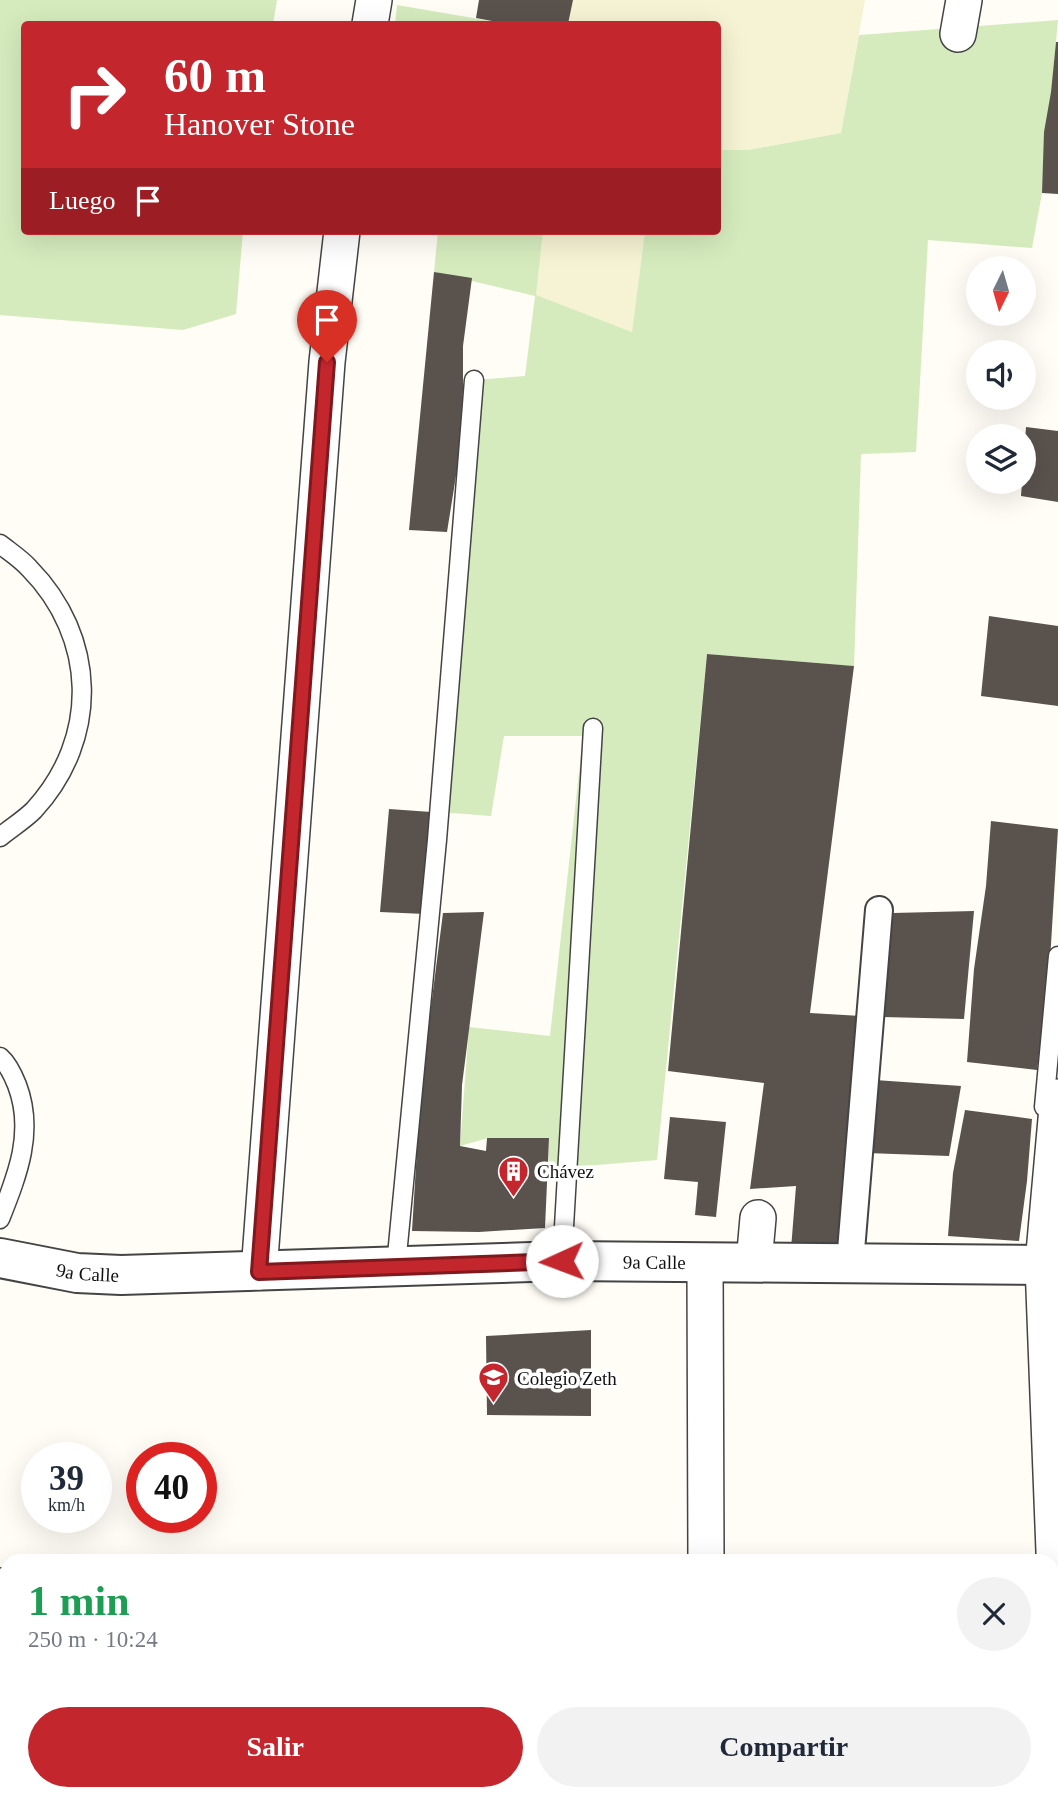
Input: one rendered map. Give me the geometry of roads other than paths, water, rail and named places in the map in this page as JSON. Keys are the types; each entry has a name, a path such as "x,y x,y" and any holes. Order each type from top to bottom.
{"street":[{"path":"370,21 374,0"},
{"path":"958,34 964,0"},
{"path":"259,1272 327,362 342,235"},
{"path":"850,1264 879,910"},
{"path":"1054,1554 1044,1264 1058,1097"},
{"path":"754,1263 758,1218"},
{"name":"9a Calle","path":"0,1258 77,1273 121,1275 562,1261 1044,1264"},
{"path":"705,1263 706,1554"}],"lane":[{"path":"396,1266 437,840 474,380"},
{"path":"0,544 29,567 58,604 75,645 82,681 82,712 74,743 58,779 33,811 0,837"},
{"path":"562,1261 593,728"},
{"path":"1044,1264 1058,956"},
{"path":"0,1057 18,1087 26,1123 20,1166 0,1219"}],"place":[{"name":"Chávez","path":"514,1198"},
{"name":"Colegio Zeth","path":"494,1405"}]}
